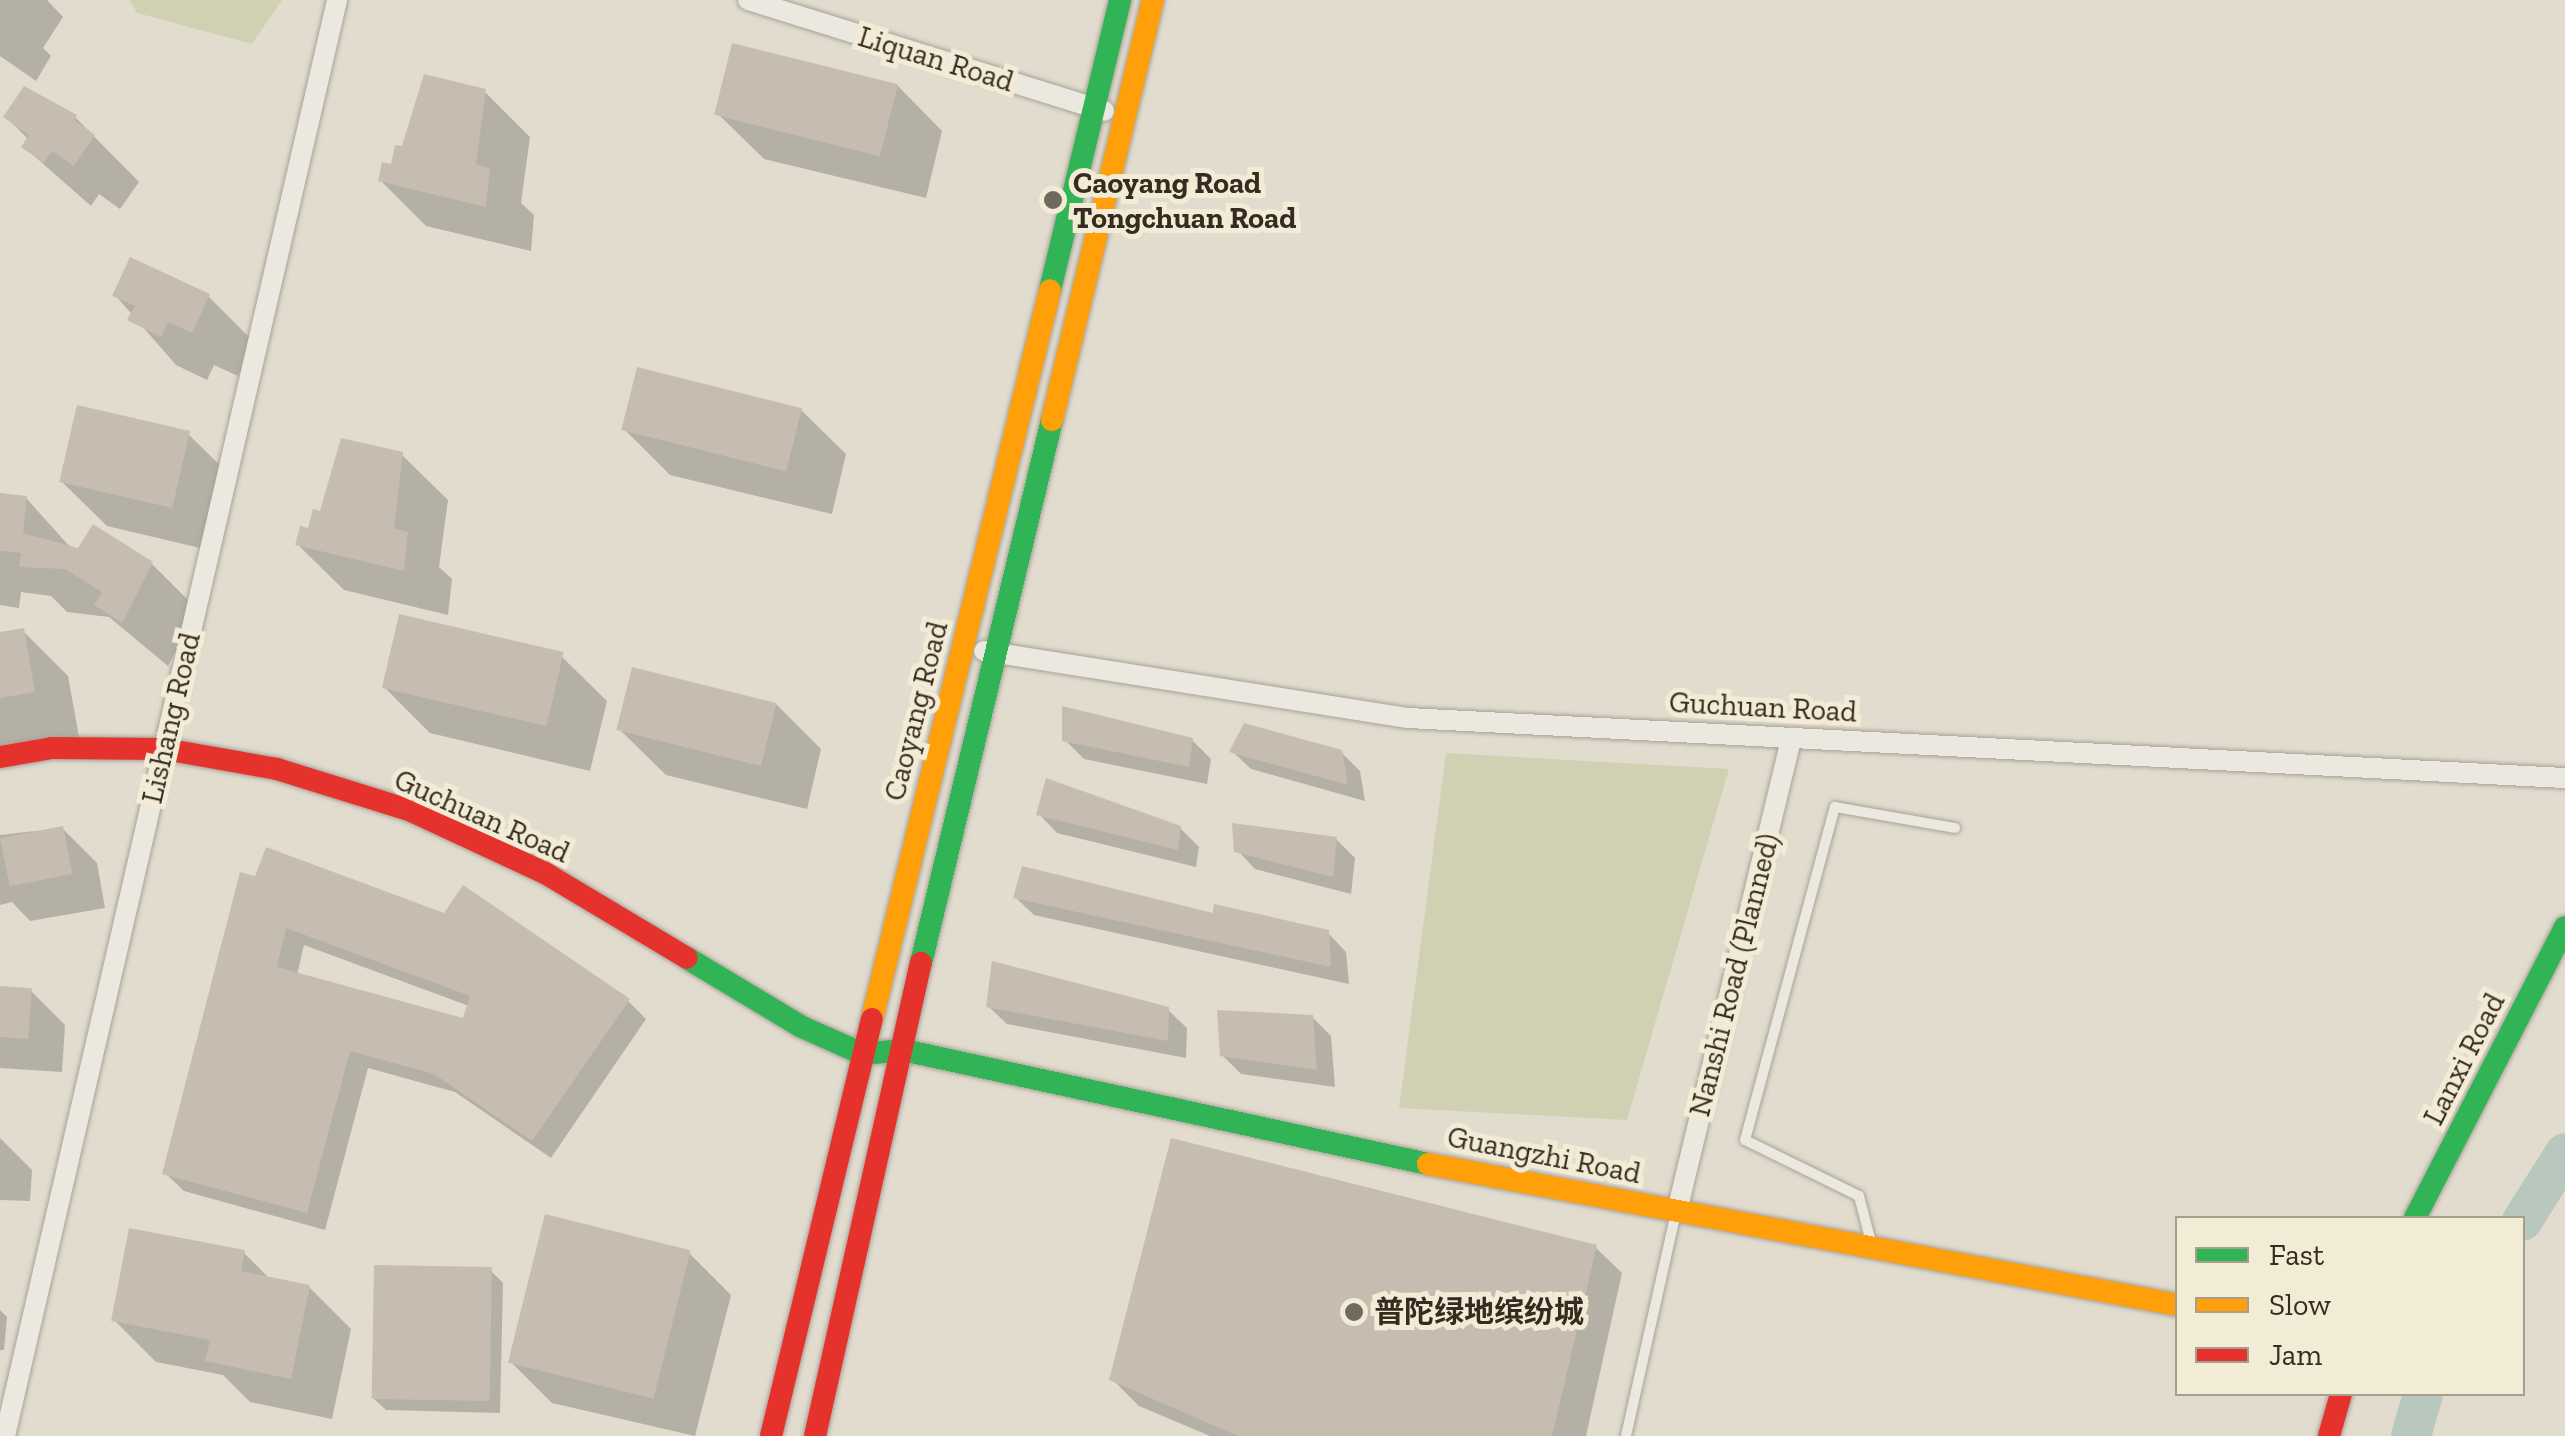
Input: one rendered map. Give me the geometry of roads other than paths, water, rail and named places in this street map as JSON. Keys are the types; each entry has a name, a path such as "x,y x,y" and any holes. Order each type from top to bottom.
{"main road":[{"name":"Caoyang Road","path":"771,1436 1120,0"},
{"name":"Caoyang Road","path":"815,1436 994,654 1153,0"},
{"name":"Guchuan Road","path":"0,757 52,748 164,749 277,769 409,810 545,874 802,1027 864,1054 902,1050"},
{"name":"Lanxi Road","path":"2417,1216 2565,927"},
{"name":"Guangzhi Road","path":"902,1050 1335,1147 2175,1304"},
{"path":"2329,1436 2339,1396"}],"street":[{"name":"Lishang Road","path":"5,1436 336,0"},
{"name":"Liquan Road","path":"748,0 1125,116"},
{"name":"Guchuan Road","path":"962,647 1408,718 2565,778"},
{"name":"Nanshi Road (Planned)","path":"1676,1211 1791,738"}],"lane":[{"path":"1872,1247 1859,1196 1744,1140 1835,807 1955,828"},
{"path":"1626,1436 1676,1211"}],"waterway":[{"path":"2525,1216 2565,1153"},
{"path":"2411,1436 2422,1396"}],"place":[{"name":"Caoyang Road Tongchuan Road","path":"1053,200"},
{"name":"普陀绿地缤纷城","path":"1354,1312"}]}
